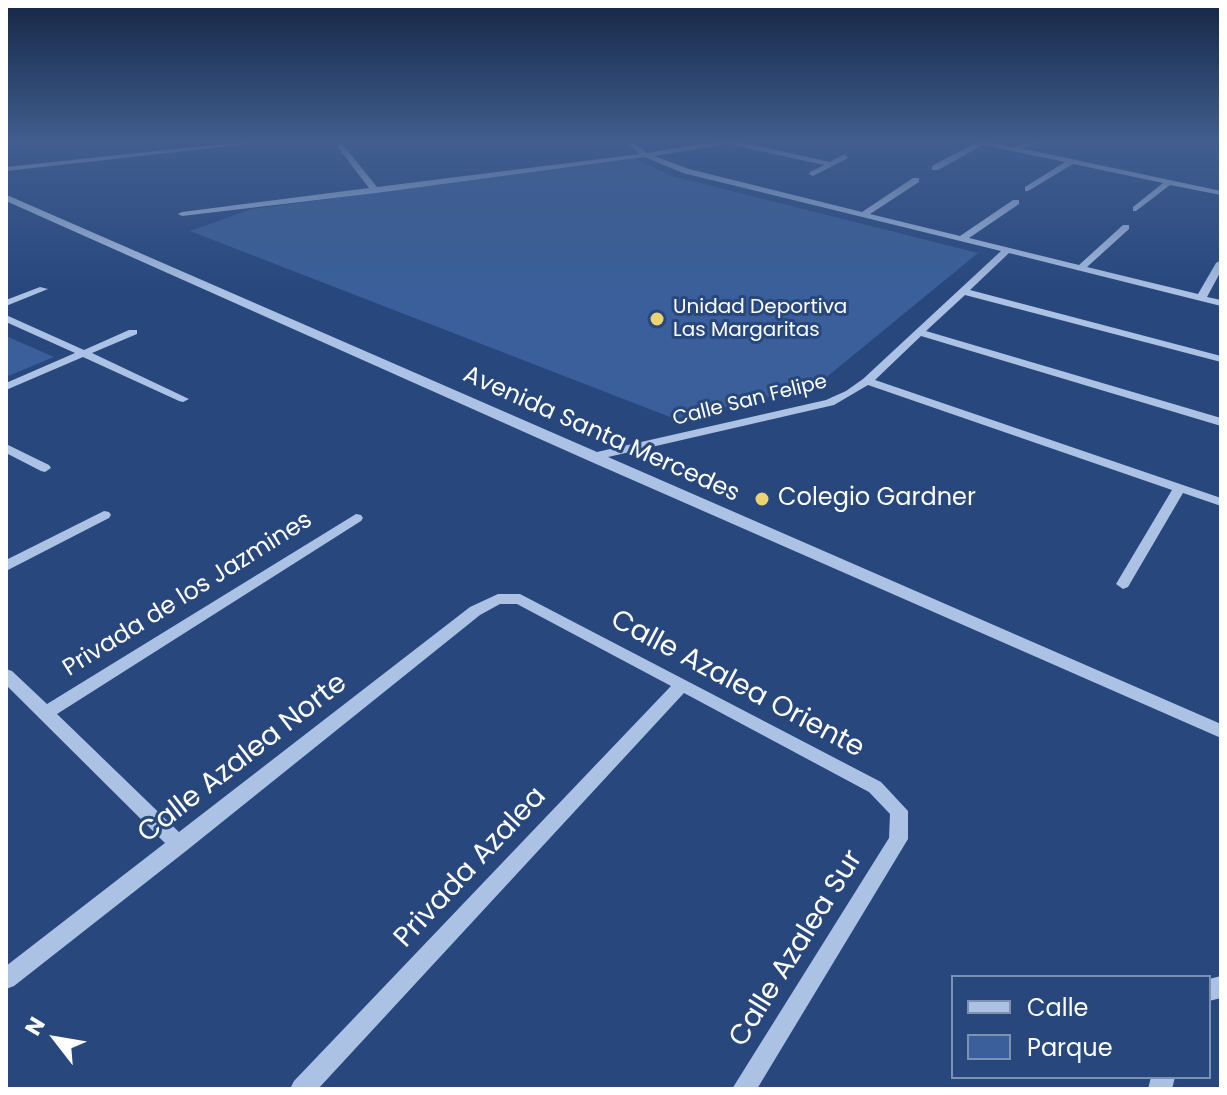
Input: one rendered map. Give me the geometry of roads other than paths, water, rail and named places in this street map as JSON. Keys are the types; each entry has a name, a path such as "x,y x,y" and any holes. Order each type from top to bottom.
{"street":[{"path":"182,214 367,192"},
{"path":"771,192 1221,303"},
{"path":"863,215 898,192"},
{"path":"1136,209 1157,192"},
{"name":"Avenida Santa Mercedes","path":"6,198 1221,731"},
{"path":"962,239 1016,202"},
{"path":"1081,268 1126,227"},
{"name":"Calle San Felipe","path":"591,457 830,403 867,381 1007,250"},
{"path":"1201,298 1221,263"},
{"path":"7,302 43,289"},
{"path":"962,291 1221,359"},
{"path":"6,318 183,399"},
{"path":"6,387 133,332"},
{"path":"918,332 1221,422"},
{"path":"867,381 1221,502"},
{"path":"6,448 45,468"},
{"path":"1123,584 1180,488"},
{"path":"6,566 104,515"},
{"name":"Privada de los Jazmines","path":"46,713 356,518"},
{"name":"Calle Azalea Norte","path":"6,979 475,611 498,599 520,599"},
{"name":"Calle Azalea Oriente","path":"520,599 875,787 899,811 898,839"},
{"path":"6,675 179,845"},
{"name":"Privada Azalea","path":"302,1089 681,686"},
{"name":"Calle Azalea Sur","path":"744,1089 898,839"}],"place":[{"name":"Unidad Deportiva Las Margaritas","path":"657,319"},
{"name":"Colegio Gardner","path":"762,499"}]}
